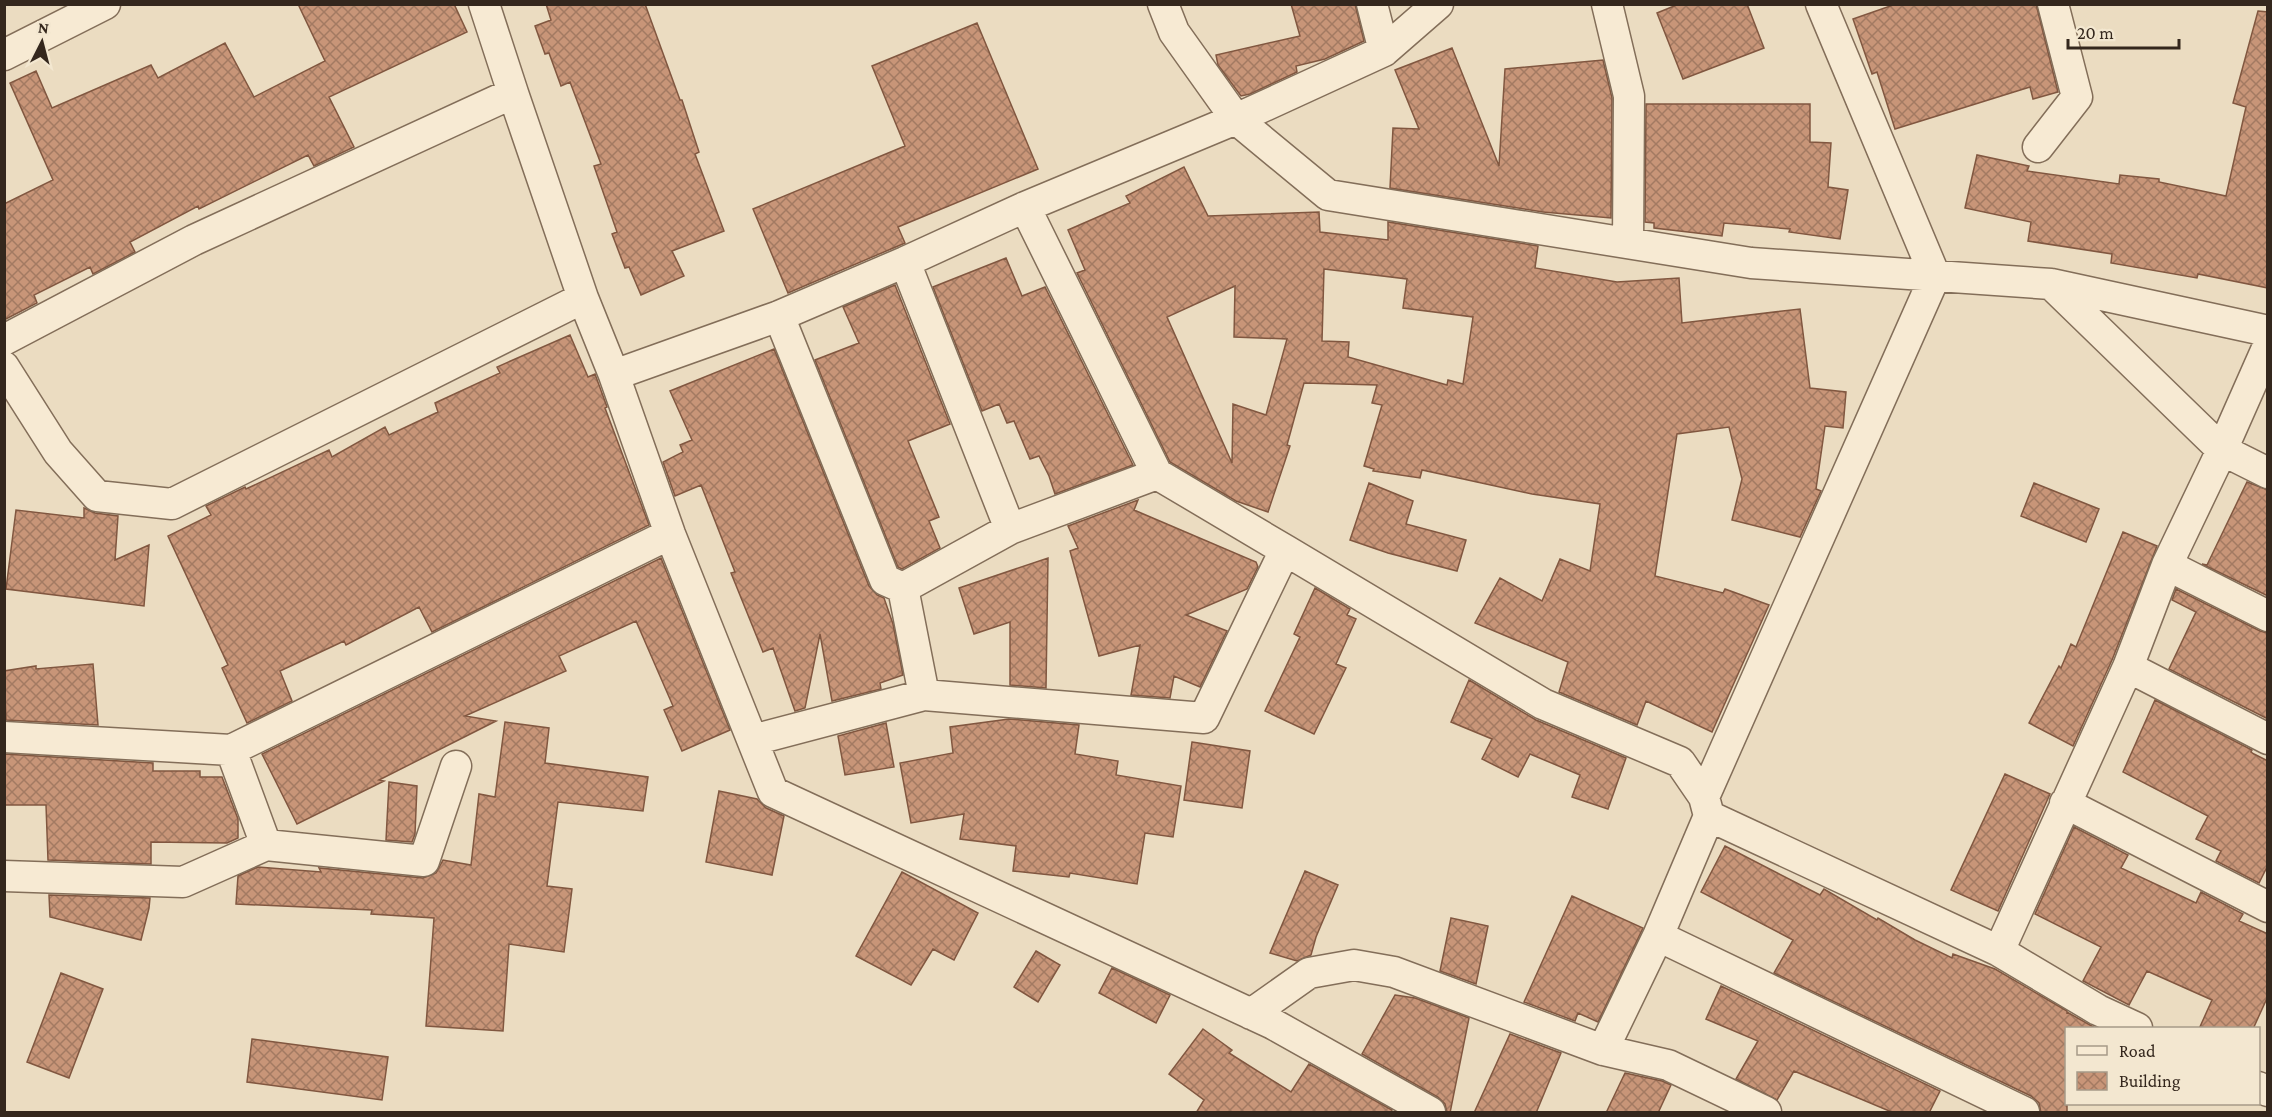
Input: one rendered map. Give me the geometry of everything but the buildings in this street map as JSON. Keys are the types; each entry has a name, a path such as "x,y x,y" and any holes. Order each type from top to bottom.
{"street":[{"path":"4,55 105,4"},
{"path":"484,4 583,298 614,375 670,534 773,792 1273,1024 1430,1113"},
{"path":"1163,4 1174,32 1236,119 1328,195 1751,263 2051,284 2268,331"},
{"path":"1372,4 1384,51"},
{"path":"614,375 779,316 1025,207 1236,119 1384,51 1438,4"},
{"path":"1607,4 1629,96 1628,243"},
{"path":"1603,1050 1658,936 1706,806 1935,276 1821,4"},
{"path":"2038,147 2077,97 2053,4"},
{"path":"4,340 194,240 513,93"},
{"path":"1025,207 1157,474 1543,704 1680,762 1706,806 1999,951 2098,1010 2133,1027"},
{"path":"905,262 1010,529"},
{"path":"2051,284 2222,450 2268,473"},
{"path":"4,367 58,452 97,496 172,504 583,298"},
{"path":"779,316 885,580 903,588"},
{"path":"1999,951 2128,667 2167,565 2268,346"},
{"path":"903,588 1010,529 1157,474"},
{"path":"4,737 231,750 670,534"},
{"path":"753,740 924,695 1204,718 1285,550"},
{"path":"2167,565 2268,616"},
{"path":"903,588 924,695"},
{"path":"2128,667 2268,739"},
{"path":"231,750 266,845"},
{"path":"4,876 183,882 266,845 424,861 456,766"},
{"path":"2065,803 2268,907"},
{"path":"1658,936 2024,1113"},
{"path":"1251,1014 1309,973 1354,965 1394,972 1603,1050 1668,1065 1766,1113"}]}
